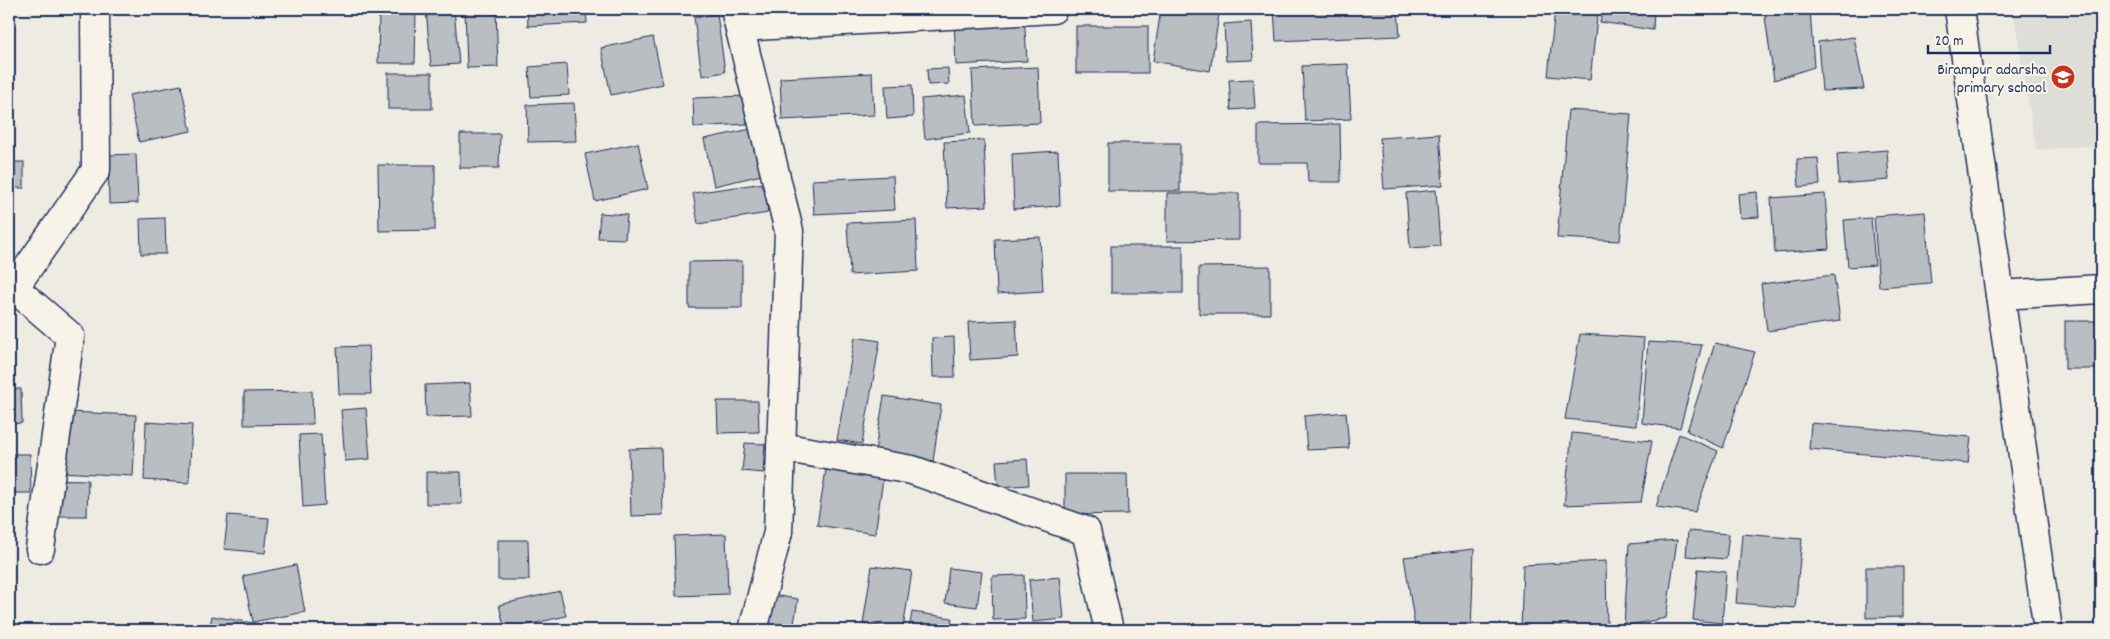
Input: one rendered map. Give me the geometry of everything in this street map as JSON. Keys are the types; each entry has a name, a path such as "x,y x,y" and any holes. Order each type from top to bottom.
{"street":[{"path":"40,549 70,336 12,288 96,170 95,9"},
{"path":"753,630 778,532 789,230 738,18 1053,9"},
{"path":"1959,9 2048,630"},
{"path":"2000,295 2101,289"},
{"path":"781,447 912,470 1086,531 1109,630"}],"shaded area":[{"name":"Birampur adarsha primary school","path":"2013,9 2101,9 2101,145 2036,150"}],"building":[{"path":"379,9 416,9 415,63 378,63"},
{"path":"426,9 454,9 459,64 431,66"},
{"path":"465,9 496,9 498,67 467,68"},
{"path":"527,9 586,9 587,23 528,26"},
{"path":"1161,9 1179,9 1219,15 1210,71 1153,61"},
{"path":"1274,9 1398,9 1400,36 1276,41"},
{"path":"1555,9 1598,9 1590,80 1548,76"},
{"path":"1603,9 1654,9 1653,30 1600,22"},
{"path":"1810,9 1814,67 1774,80 1764,10"},
{"path":"717,14 725,72 702,76 694,17"},
{"path":"1024,14 1027,61 956,65 954,18"},
{"path":"1251,22 1253,60 1226,61 1224,24"},
{"path":"1076,26 1148,26 1148,73 1076,73"},
{"path":"653,37 663,84 611,95 601,48"},
{"path":"1854,37 1864,89 1822,91 1818,42"},
{"path":"567,64 569,95 531,97 529,67"},
{"path":"1348,64 1351,119 1305,121 1302,66"},
{"path":"1038,67 1040,123 975,126 972,70"},
{"path":"948,68 949,84 928,85 927,69"},
{"path":"388,73 432,73 432,109 388,109"},
{"path":"872,73 874,115 782,120 780,78"},
{"path":"1253,79 1255,108 1231,110 1229,80"},
{"path":"181,85 191,131 139,142 129,95"},
{"path":"912,85 913,117 887,119 885,86"},
{"path":"966,95 970,133 925,139 921,99"},
{"path":"746,96 747,124 694,127 693,98"},
{"path":"574,103 576,141 528,142 527,105"},
{"path":"1568,110 1631,114 1620,241 1557,238"},
{"path":"1340,124 1341,182 1308,182 1307,163 1258,163 1258,125"},
{"path":"756,128 766,174 714,186 704,139"},
{"path":"460,134 500,134 499,168 460,168"},
{"path":"1439,134 1443,185 1384,189 1380,138"},
{"path":"984,140 987,206 947,208 944,142"},
{"path":"638,143 648,189 595,201 585,154"},
{"path":"1108,143 1180,143 1180,191 1108,191"},
{"path":"1887,150 1889,180 1839,184 1837,154"},
{"path":"1058,151 1060,206 1014,209 1012,154"},
{"path":"136,154 138,203 109,204 108,155"},
{"path":"1818,158 1820,185 1799,187 1797,159"},
{"path":"9,162 24,162 24,188 9,188"},
{"path":"378,165 435,165 435,230 379,231"},
{"path":"893,176 895,210 814,214 812,180"},
{"path":"764,183 768,213 698,224 693,193"},
{"path":"1436,190 1440,246 1410,248 1406,193"},
{"path":"1757,192 1759,217 1740,218 1738,194"},
{"path":"1167,193 1239,193 1239,240 1167,241"},
{"path":"1825,194 1829,249 1775,253 1771,198"},
{"path":"1925,212 1931,283 1879,287 1874,216"},
{"path":"600,213 627,215 625,239 598,238"},
{"path":"165,218 166,254 141,254 140,219"},
{"path":"1871,218 1875,265 1848,267 1844,220"},
{"path":"916,220 918,271 850,275 847,223"},
{"path":"1040,237 1043,291 997,294 995,239"},
{"path":"1111,246 1183,246 1183,293 1111,293"},
{"path":"742,261 742,308 689,308 689,262"},
{"path":"1270,266 1270,314 1199,314 1199,267"},
{"path":"1834,275 1840,321 1767,331 1761,284"},
{"path":"1016,320 1018,357 970,360 968,322"},
{"path":"2065,321 2101,321 2101,369 2065,369"},
{"path":"1580,334 1644,338 1636,426 1565,419"},
{"path":"855,337 880,341 862,444 837,440"},
{"path":"954,337 955,377 933,377 932,338"},
{"path":"1648,342 1702,345 1680,428 1642,423"},
{"path":"1715,343 1755,352 1723,448 1687,431"},
{"path":"369,346 371,394 339,394 337,347"},
{"path":"470,383 472,416 426,417 425,385"},
{"path":"9,389 21,389 22,423 9,424"},
{"path":"312,391 313,424 244,425 244,392"},
{"path":"884,396 941,405 933,461 875,451"},
{"path":"717,401 758,401 759,432 718,433"},
{"path":"366,408 370,459 345,461 341,410"},
{"path":"45,411 136,415 133,476 42,471"},
{"path":"1346,412 1349,448 1307,450 1304,416"},
{"path":"146,422 192,425 189,483 144,480"},
{"path":"1811,423 1971,437 1968,463 1809,449"},
{"path":"1572,433 1652,441 1641,502 1564,505"},
{"path":"321,434 325,505 303,507 299,435"},
{"path":"1679,434 1718,451 1695,512 1656,507"},
{"path":"745,443 765,444 763,473 742,471"},
{"path":"661,448 663,515 631,516 629,449"},
{"path":"9,454 30,454 31,493 9,493"},
{"path":"1027,459 1029,485 998,487 996,461"},
{"path":"826,470 883,479 875,534 817,525"},
{"path":"426,472 461,472 462,504 426,504"},
{"path":"1065,474 1127,474 1128,514 1065,515"},
{"path":"39,479 88,480 87,516 38,516"},
{"path":"228,515 269,518 265,553 224,549"},
{"path":"1688,531 1729,534 1726,559 1686,556"},
{"path":"726,534 728,594 676,596 674,536"},
{"path":"1742,534 1802,539 1795,608 1736,603"},
{"path":"498,540 528,540 529,580 498,580"},
{"path":"1677,540 1666,618 1624,626 1629,544"},
{"path":"1474,549 1471,630 1430,630 1415,627 1404,557"},
{"path":"1606,561 1607,630 1521,630 1523,565"},
{"path":"296,565 305,612 253,622 243,576"},
{"path":"872,566 912,571 903,629 863,624"},
{"path":"1866,567 1903,567 1903,617 1866,618"},
{"path":"949,568 982,572 977,607 945,603"},
{"path":"1698,569 1726,572 1722,623 1693,620"},
{"path":"1024,575 1025,619 993,620 992,576"},
{"path":"1060,577 1064,619 1033,622 1029,580"},
{"path":"560,591 566,616 505,630 499,605"},
{"path":"772,595 798,599 793,630 766,630"},
{"path":"912,612 952,618 950,630 909,630"},
{"path":"212,616 259,624 258,630 209,630"},
{"path":"95,627 96,630 78,630"},
{"path":"963,627 984,630 962,630"}],"place":[{"name":"Birampur adarsha primary school","path":"2063,77"}]}
